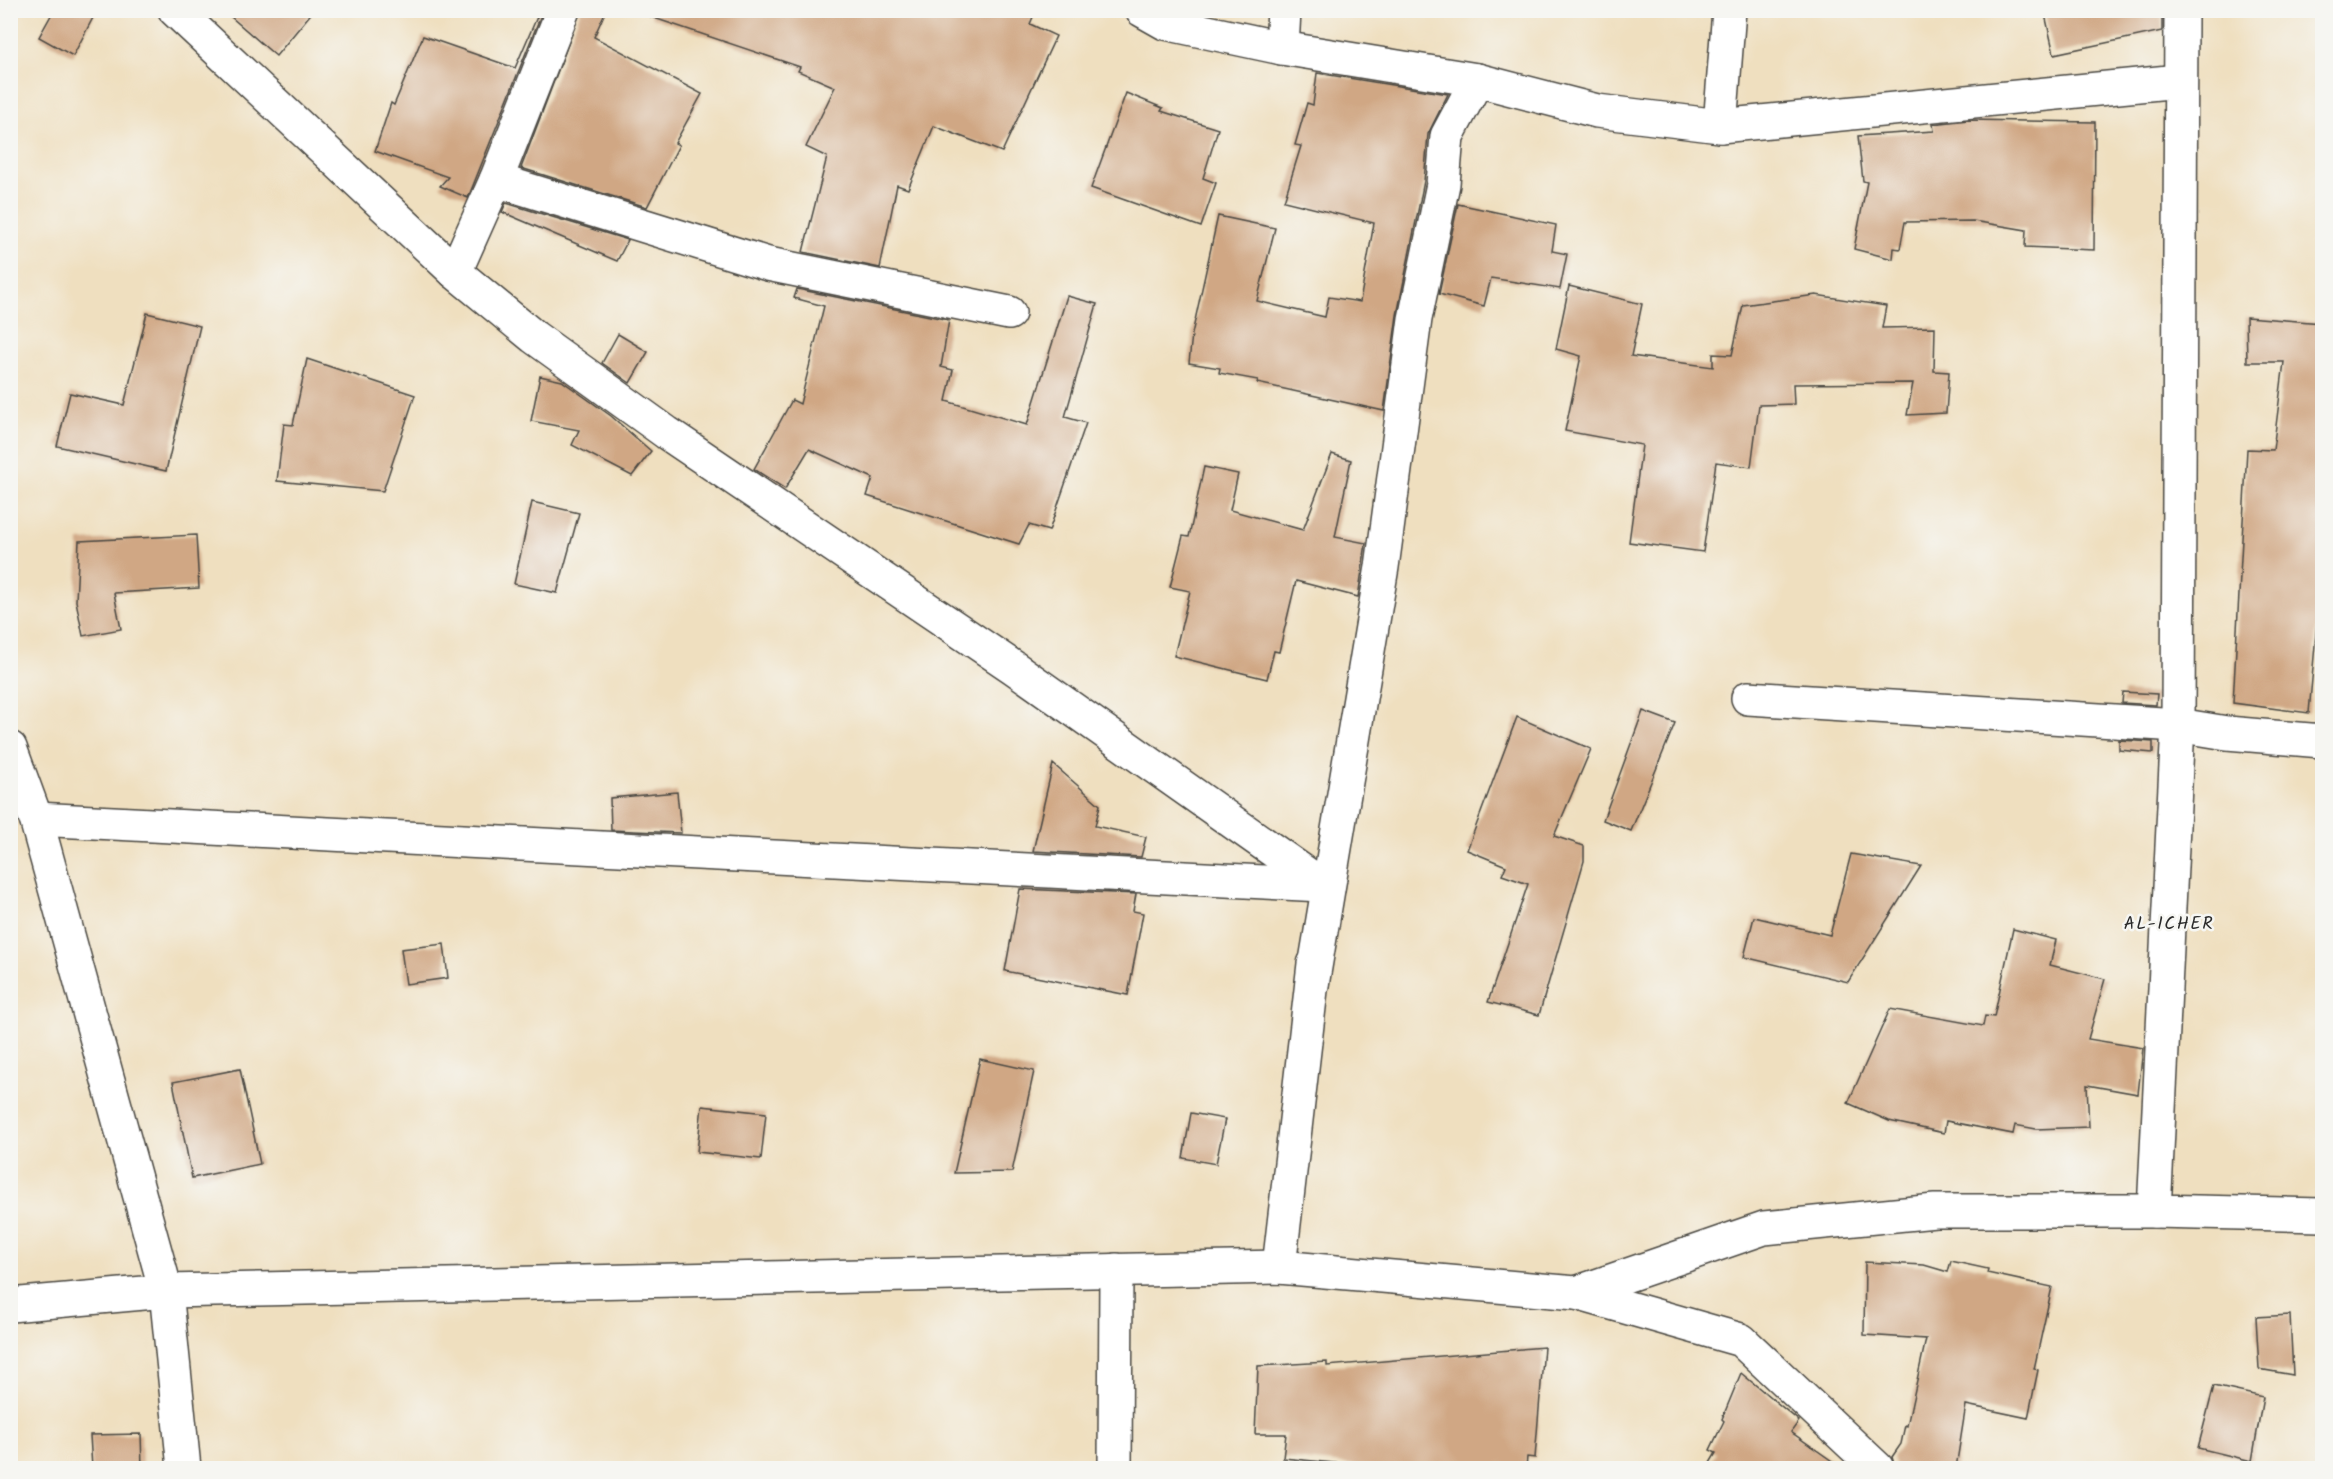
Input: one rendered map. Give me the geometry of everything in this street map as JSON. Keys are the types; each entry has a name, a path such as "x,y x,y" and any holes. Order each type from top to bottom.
{"street":[{"path":"175,10 454,272 534,337 667,433 1013,667 1322,885"},
{"path":"454,272 496,180 563,10"},
{"path":"1142,10 1165,22 1282,48 1477,80 1597,111 1719,126 2179,81"},
{"path":"1282,48 1284,10"},
{"path":"1719,126 1729,10"},
{"path":"2154,1212 2178,725 2181,10"},
{"path":"1312,984 1382,567 1415,319 1443,184 1447,136 1477,80"},
{"path":"496,180 768,264 1009,313"},
{"path":"1748,698 2178,725 2227,733 2322,741"},
{"path":"10,748 36,819 166,1291 184,1468"},
{"path":"36,819 1322,885"},
{"path":"1279,1267 1322,885"},
{"path":"1576,1293 1764,1228 1935,1211 2322,1215"},
{"path":"10,1305 166,1291 1279,1267 1576,1293 1741,1340 1877,1468"},
{"path":"1115,1468 1116,1270"}],"building":[{"path":"54,10 97,10 73,56 39,37"},
{"path":"223,10 314,10 276,56"},
{"path":"540,10 543,10 468,198 440,186 448,177 375,151 391,103 394,105 423,36 515,68"},
{"path":"581,10 606,10 594,37 702,94 675,143 679,145 647,207 521,168"},
{"path":"652,10 1036,10 1030,24 1056,36 1002,152 934,126 908,189 897,185 880,268 803,252 827,157 806,147 835,87 798,71 800,67 651,17"},
{"path":"2044,10 2162,10 2162,31 2054,54"},
{"path":"1317,73 1448,94 1428,134 1424,181 1397,315 1384,411 1257,383 1258,380 1219,373 1220,368 1189,363 1192,334 1218,216 1275,228 1257,301 1325,317 1329,297 1360,302 1374,223 1284,201 1301,146 1295,145 1307,103 1313,105"},
{"path":"1126,93 1163,108 1161,111 1218,129 1203,178 1216,183 1201,227 1091,188"},
{"path":"1968,120 2095,122 2094,250 2025,247 2026,230 1973,221 1905,222 1900,249 1894,248 1893,259 1854,249 1867,182 1863,181 1858,136 1934,131 1933,124"},
{"path":"506,203 628,240 617,261 502,212"},
{"path":"1458,204 1556,225 1552,251 1567,254 1560,289 1491,278 1484,306 1439,294"},
{"path":"1569,286 1642,304 1631,356 1713,367 1713,354 1732,355 1743,305 1816,295 1886,306 1882,328 1935,327 1934,371 1949,372 1946,413 1907,415 1913,383 1793,384 1794,404 1759,405 1751,467 1716,462 1703,552 1629,542 1642,445 1565,431 1581,356 1556,349"},
{"path":"797,289 949,320 941,367 953,370 946,401 1027,425 1067,296 1097,304 1065,417 1086,423 1049,531 1029,525 1019,544 867,496 873,478 809,449 785,489 754,469 792,400 800,404 824,306 794,298"},
{"path":"147,313 200,326 166,471 57,446 70,393 124,405"},
{"path":"2246,317 2322,323 2322,612 2318,611 2309,713 2233,703 2247,449 2273,450 2284,362 2247,362"},
{"path":"618,334 648,352 630,383 602,363"},
{"path":"307,359 415,395 383,491 277,481 284,424 293,425"},
{"path":"540,376 562,381 611,416 651,451 632,476 572,445 579,430 531,421"},
{"path":"1332,454 1351,460 1335,537 1366,543 1358,597 1296,581 1279,652 1274,651 1267,679 1174,656 1190,591 1170,587 1183,536 1189,537 1204,467 1238,474 1230,510 1303,530"},
{"path":"532,502 579,513 557,593 514,584"},
{"path":"196,535 199,588 114,593 121,629 83,636 76,601 79,541"},
{"path":"2123,692 2157,694 2156,705 2122,703"},
{"path":"1643,711 1675,723 1631,831 1603,820"},
{"path":"1517,717 1591,749 1554,836 1584,846 1584,861 1539,1015 1488,1002 1528,884 1502,875 1506,866 1467,850"},
{"path":"2119,740 2153,742 2153,753 2119,750"},
{"path":"1053,764 1100,805 1095,826 1146,837 1141,857 1033,851"},
{"path":"677,792 681,833 611,830 610,798"},
{"path":"1851,854 1921,866 1848,982 1744,957 1754,917 1830,935"},
{"path":"1020,889 1136,894 1133,911 1143,913 1128,995 1005,971"},
{"path":"2013,929 2056,940 2050,965 2105,979 2088,1039 2143,1048 2138,1094 2087,1085 2089,1127 2036,1129 2015,1125 2013,1134 1946,1121 1944,1133 1889,1121 1848,1103 1890,1009 1983,1026 1985,1016 1994,1017"},
{"path":"444,944 448,978 406,984 401,949"},
{"path":"980,1059 1034,1071 1012,1172 954,1173"},
{"path":"240,1069 260,1164 192,1178 173,1082"},
{"path":"702,1106 766,1113 761,1159 697,1152"},
{"path":"1191,1113 1225,1119 1216,1164 1183,1158"},
{"path":"1951,1261 1988,1269 1987,1273 2052,1287 2034,1369 2038,1370 2028,1418 1966,1405 1956,1468 1895,1468 1892,1457 1901,1444 1905,1425 1907,1426 1926,1339 1864,1335 1865,1262 1924,1265 1948,1272"},
{"path":"2290,1315 2293,1375 2259,1369 2256,1317"},
{"path":"1544,1347 1535,1458 1527,1457 1526,1468 1385,1468 1283,1458 1286,1434 1255,1434 1258,1366 1327,1362 1327,1366"},
{"path":"1741,1373 1799,1421 1791,1432 1842,1468 1707,1468 1716,1453 1710,1450 1724,1421 1722,1419"},
{"path":"2214,1386 2263,1397 2252,1461 2198,1448"},
{"path":"141,1434 142,1468 92,1468 90,1435"}],"district":[{"name":"AL-ICHER","path":"2169,923"}]}
